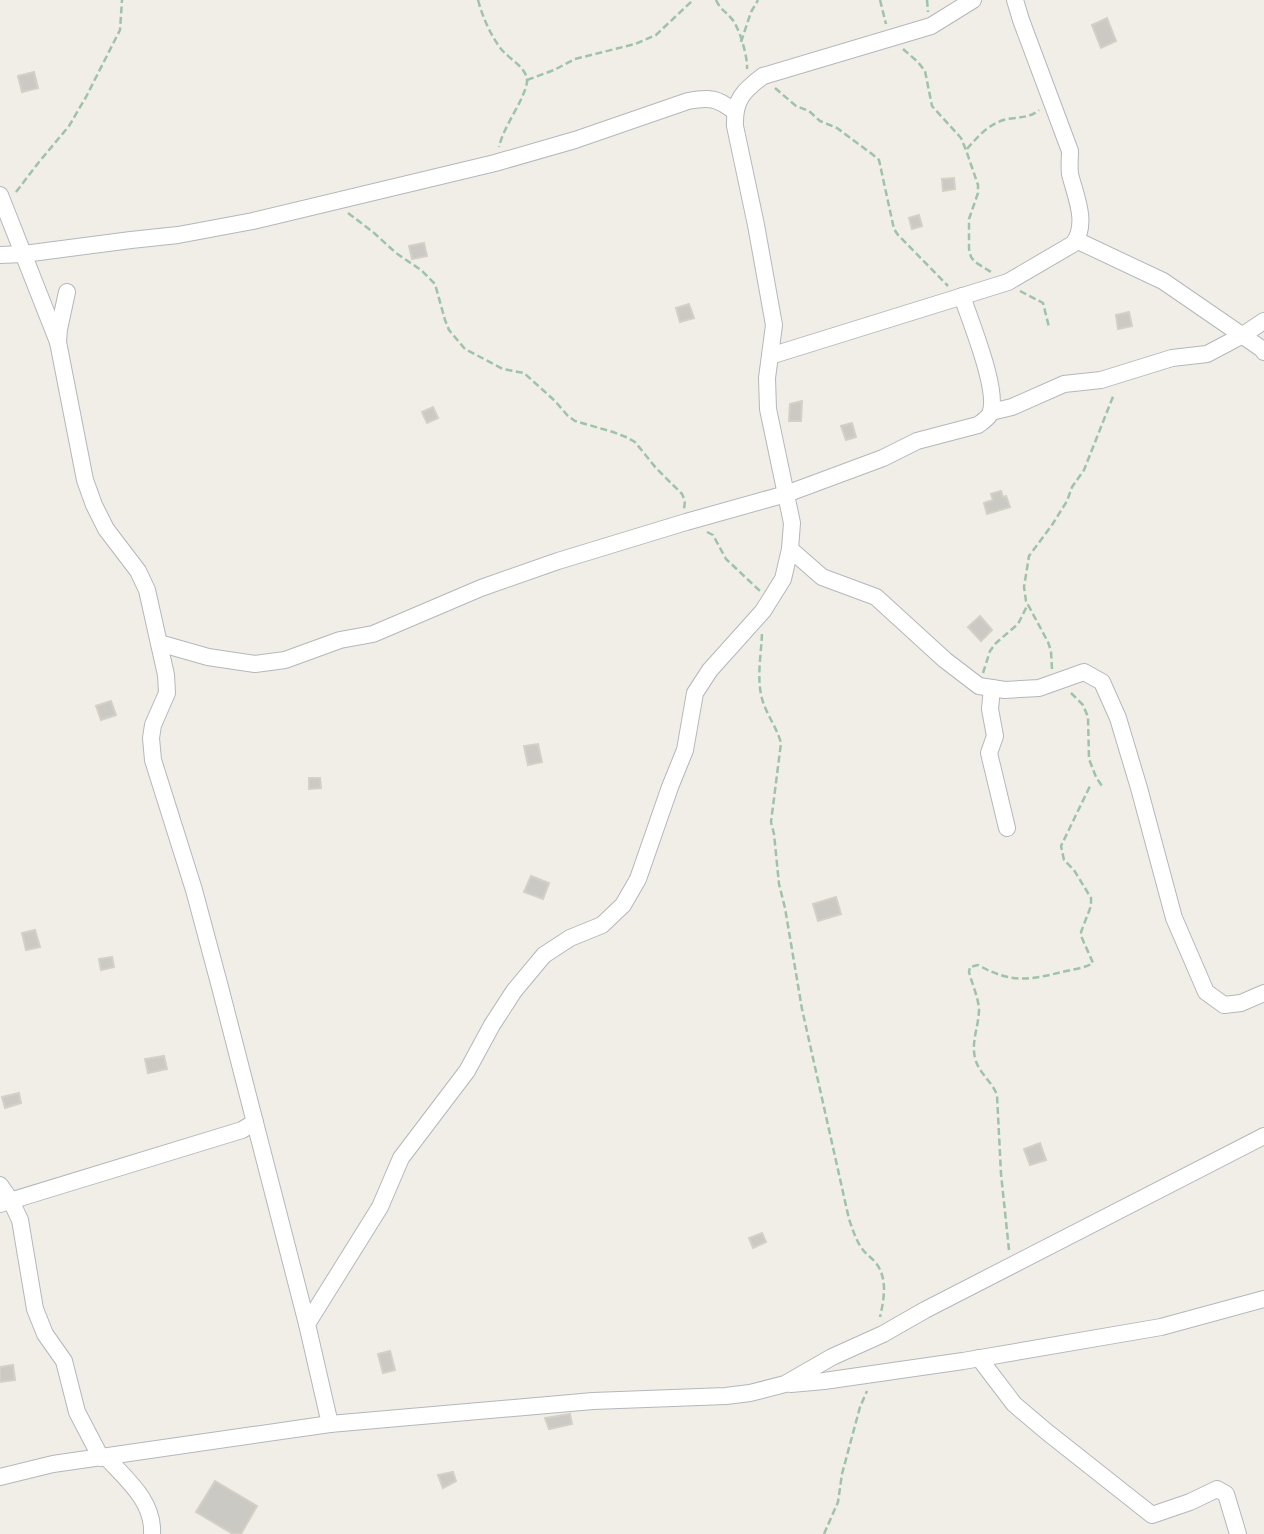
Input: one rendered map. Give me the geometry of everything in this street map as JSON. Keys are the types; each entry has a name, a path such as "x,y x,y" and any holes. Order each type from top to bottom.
{"street":[{"path":"307,1324 380,1207 401,1158 467,1071 514,990 544,954 570,938 603,925 623,905 638,879 685,750 695,693 710,670 766,606 783,579 790,549 792,523 768,409 767,378 774,325 739,150 734,111 740,97 763,76 931,26 973,0"},
{"path":"770,356 1008,282 1076,240 1079,235 1080,212 1069,170 1070,151 1015,0"},
{"path":"0,255 178,235 253,221 495,163 702,98 722,102 734,111"},
{"path":"0,195 58,342 85,481 106,529 138,571 147,590 166,675 167,692 153,725 153,760 194,890 307,1324 330,1424"},
{"path":"1076,240 1163,281 1264,352"},
{"path":"58,342 67,292"},
{"path":"159,643 208,657 255,664 285,660 340,640 373,634 481,587 519,574 786,494 883,458 917,441 978,425 991,412 992,393 988,373 960,297"},
{"path":"991,412 1012,407 1064,384 1101,380 1172,358 1207,354 1264,321"},
{"path":"790,549 822,577 876,597 945,660 985,687 1004,690 1039,688 1084,672 1102,682 1122,729 1174,918 1206,992 1224,1005 1241,1003 1264,993"},
{"path":"985,687 995,736 989,753 1007,828"},
{"path":"6,1203 242,1130 255,1122"},
{"path":"785,1384 832,1357 883,1334 1016,1262 1264,1136"},
{"path":"0,1185 6,1203 20,1220 35,1309 45,1334 64,1361 77,1412 103,1458 138,1492 148,1510 152,1534"},
{"path":"0,1477 53,1464 330,1424 593,1401 750,1393 785,1384 874,1374 1161,1327 1264,1298"},
{"path":"979,1358 1014,1404 1152,1515 1217,1489 1226,1494 1238,1534"}],"path":[{"path":"7,212 16,192 69,126 86,97 120,30 122,0"},
{"path":"478,0 490,32 502,50 525,71 527,80 502,135 495,163"},
{"path":"527,80 554,70 575,58 635,44 656,35 693,0"},
{"path":"716,0 735,23 747,58 746,89"},
{"path":"741,42 758,0"},
{"path":"880,0 890,38 925,71 932,106 961,138 966,150 978,185 969,219 968,243 971,257 1022,293 1043,303 1049,327"},
{"path":"769,85 796,106 834,126 878,160 894,229 960,297"},
{"path":"966,150 979,135 1001,121 1028,116 1038,111 1048,91"},
{"path":"333,202 421,270 435,284 449,330 465,349 503,369 524,373 575,421 613,432 635,443 682,494 686,522 691,528 713,536 726,559 766,606 759,678 762,699 778,730 781,743 771,822 779,884 802,1009 849,1219 857,1240 878,1265 883,1276 885,1289 880,1323 883,1334"},
{"path":"1101,786 1089,759 1088,717 1083,705 1059,681 1052,667 1048,642 1028,604 1024,587 1029,556 1052,525 1084,470 1114,394"},
{"path":"985,687 990,651 1018,624 1028,604"},
{"path":"1016,1262 1009,1249 997,1095 978,1066 974,1053 979,1009 969,972 970,967 978,965 1002,976 1037,978 1093,963 1082,938 1091,898 1064,860 1061,846 1091,784"},
{"path":"824,1534 838,1502 842,1474 857,1418 874,1374"}],"building":[{"path":"1107,18 1116,41 1101,48 1092,25"},
{"path":"34,72 38,88 22,92 18,76"},
{"path":"954,178 955,189 943,191 942,179"},
{"path":"919,215 922,226 912,229 909,218"},
{"path":"424,243 427,256 412,259 409,246"},
{"path":"689,304 694,318 680,322 676,308"},
{"path":"1129,312 1132,326 1118,329 1116,315"},
{"path":"802,401 801,421 789,421 790,404"},
{"path":"433,407 438,418 427,423 422,412"},
{"path":"852,423 856,437 846,440 841,426"},
{"path":"1001,491 1010,507 987,514 984,503 993,500 991,494"},
{"path":"980,616 992,630 981,641 968,627"},
{"path":"111,701 116,715 101,720 96,706"},
{"path":"538,744 542,762 528,765 524,746"},
{"path":"309,778 320,778 321,788 309,789"},
{"path":"531,876 549,883 543,899 524,892"},
{"path":"836,897 841,914 818,921 813,904"},
{"path":"35,930 40,947 26,950 22,933"},
{"path":"112,957 114,967 101,970 99,959"},
{"path":"164,1056 167,1069 148,1073 145,1059"},
{"path":"19,1093 21,1103 5,1108 2,1097"},
{"path":"1040,1143 1046,1160 1030,1165 1024,1149"},
{"path":"762,1233 766,1242 753,1248 749,1238"},
{"path":"390,1351 395,1370 383,1373 378,1354"},
{"path":"13,1365 15,1380 0,1382 0,1367"},
{"path":"570,1414 572,1424 549,1429 545,1418"},
{"path":"453,1472 456,1481 443,1488 438,1475"},
{"path":"215,1481 257,1506 241,1534 233,1534 196,1512"}]}
